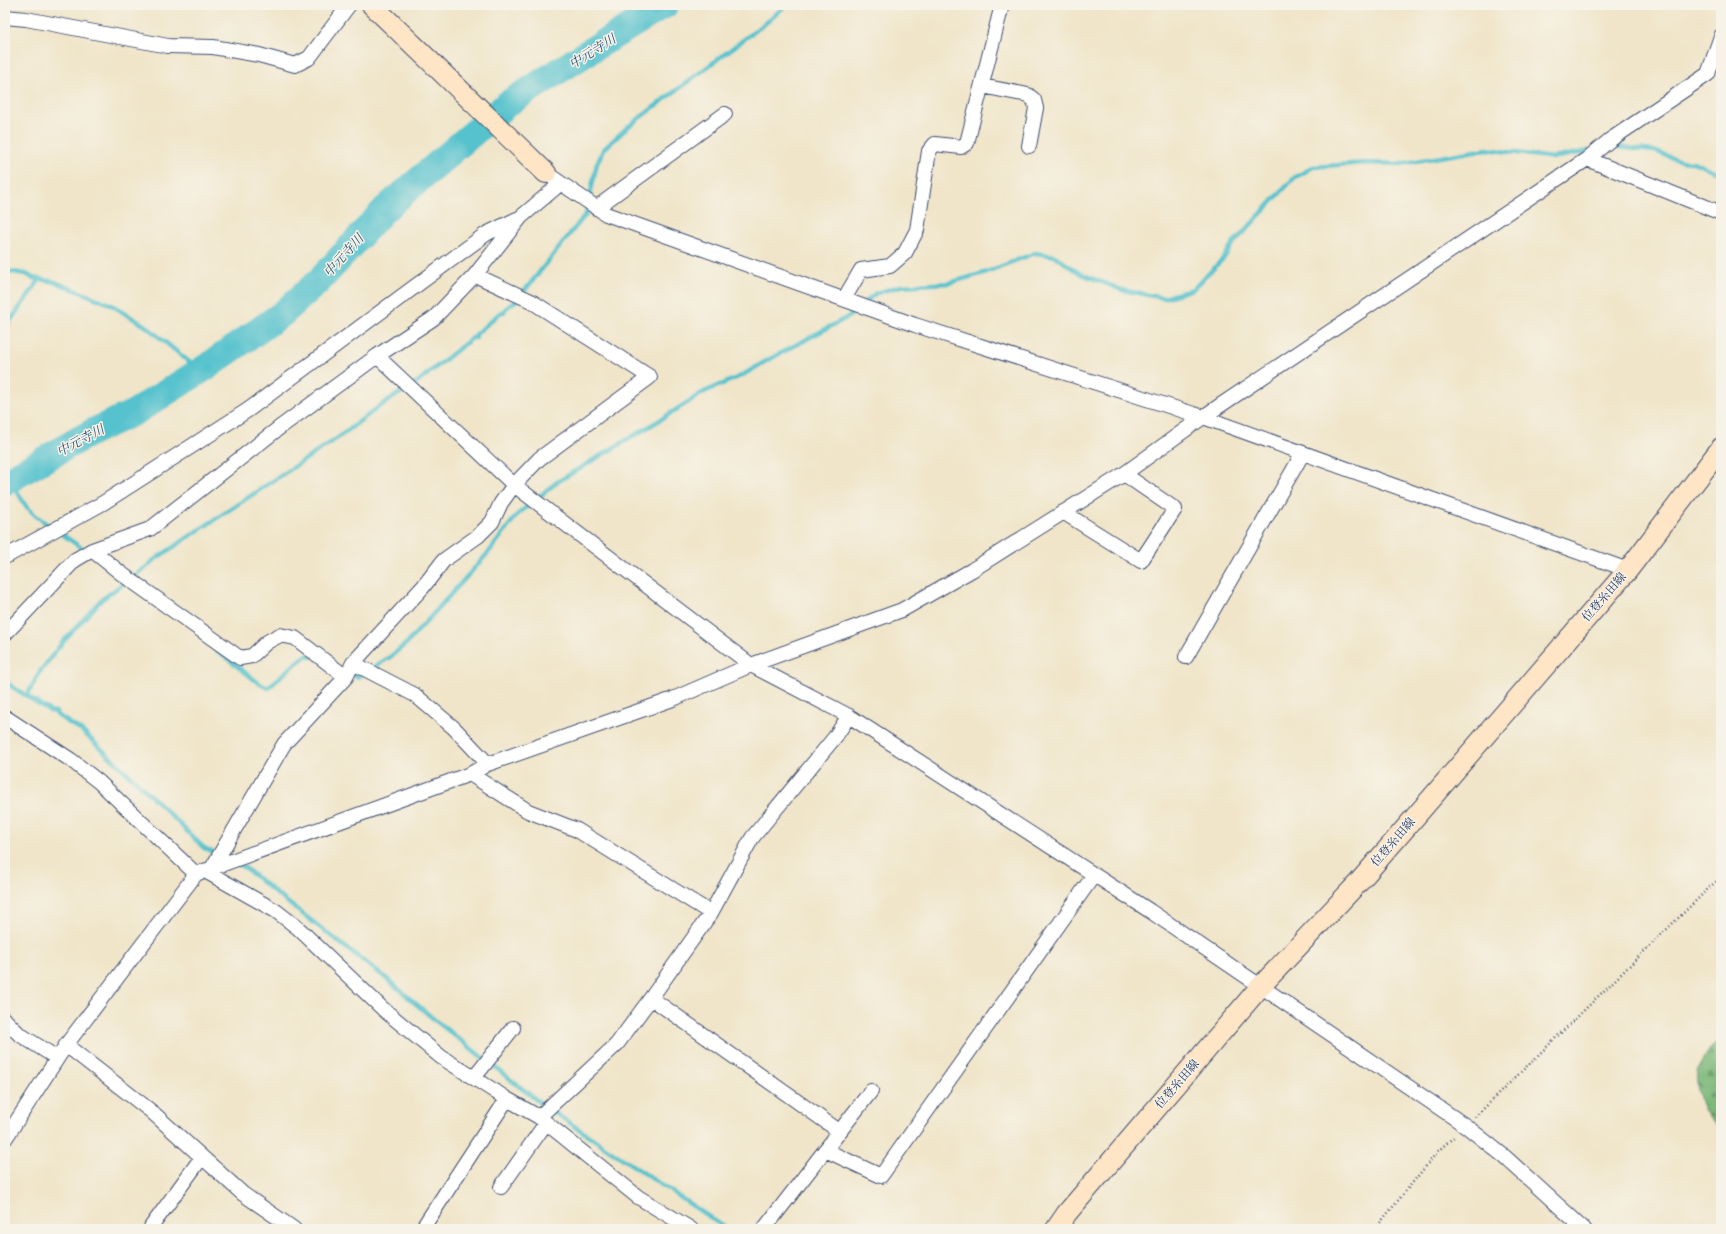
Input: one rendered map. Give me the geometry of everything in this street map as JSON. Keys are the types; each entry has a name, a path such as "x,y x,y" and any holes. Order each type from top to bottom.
{"main road":[{"path":"372,5 553,179"},
{"name":"位登糸田線","path":"1056,1229 1067,1213 1260,987 1359,882 1628,570 1721,448"}],"street":[{"path":"5,17 26,19 168,46 213,47 295,64 309,58 350,5"},
{"path":"844,299 861,270 890,266 905,253 917,230 929,151 935,144 961,147 967,143 1002,5"},
{"path":"205,871 470,774 488,764 673,699 751,665 902,610 972,570 1124,474 1203,417 1587,159 1610,140 1708,74 1721,36"},
{"path":"982,86 1028,95 1034,100 1036,108 1029,146"},
{"path":"596,208 725,114"},
{"path":"1587,159 1721,212"},
{"path":"5,634 75,560 92,550 150,529 279,428 377,356 434,318 475,275 553,179 606,214 923,327 1203,417 1628,570"},
{"path":"5,557 103,503 248,410 486,234 521,217"},
{"path":"5,1138 66,1045 205,871 284,744 346,677 353,663 423,587 444,560 478,536 492,522 501,503 514,485 539,459 650,377 531,301 475,275"},
{"path":"377,356 514,485 751,665 849,716 1150,911 1466,1126 1505,1157 1584,1229"},
{"path":"1186,657 1303,453"},
{"path":"1063,512 1141,561 1175,509 1124,474"},
{"path":"92,550 122,574 240,658 252,656 267,642 280,635 295,638 346,677"},
{"path":"353,663 415,695 454,728 488,764"},
{"path":"501,1187 543,1120 617,1044 651,998 711,913 752,838 835,736 849,716"},
{"path":"5,717 71,760 205,871 276,911 298,928 383,1009 441,1057 507,1100 543,1120 638,1197 691,1229"},
{"path":"470,774 528,811 577,830 711,913"},
{"path":"825,1150 881,1176 1094,875"},
{"path":"651,998 839,1131"},
{"path":"5,1020 19,1034 57,1058"},
{"path":"474,1078 513,1028"},
{"path":"66,1045 152,1112 243,1194 294,1229"},
{"path":"764,1229 870,1091"},
{"path":"422,1229 507,1100"},
{"path":"153,1229 151,1227 202,1157"}],"path":[{"path":"1375,1229 1439,1150 1466,1126 1712,885 1721,878"}],"green space":[{"path":"1721,1039 1721,1129 1711,1120 1704,1110 1698,1091 1697,1071 1707,1053"}],"waterway":[{"name":"中元寺川","path":"5,482 92,432 135,412 208,366 282,314 320,280 385,209 507,104 665,5"},
{"path":"27,696 39,673 61,644 101,600 154,560 339,437 380,406 420,380 472,338 476,338 476,334 517,300 586,214 597,163 604,149 629,126 767,22 786,5"},
{"path":"1608,146 1654,151 1681,161 1693,162 1721,174"},
{"path":"349,674 358,677 390,657 407,643 489,552 517,515 557,482 704,392 741,376 848,317 876,293 901,286 949,283 984,273 1035,253 1055,256 1079,273 1122,290 1164,298 1193,289 1224,258 1231,246 1294,178 1313,167 1364,163 1400,164 1487,149 1553,158 1589,151"},
{"path":"5,271 26,274 33,278 55,282 110,304 147,327 200,371"},
{"path":"5,328 40,279"},
{"path":"10,479 25,505 36,516 86,551"},
{"path":"210,645 260,684 268,688 307,655 311,657"},
{"path":"5,682 50,711 56,712 57,715 82,731 204,848 217,854"},
{"path":"235,862 245,868 387,979 436,1021 543,1105 727,1229"}]}
